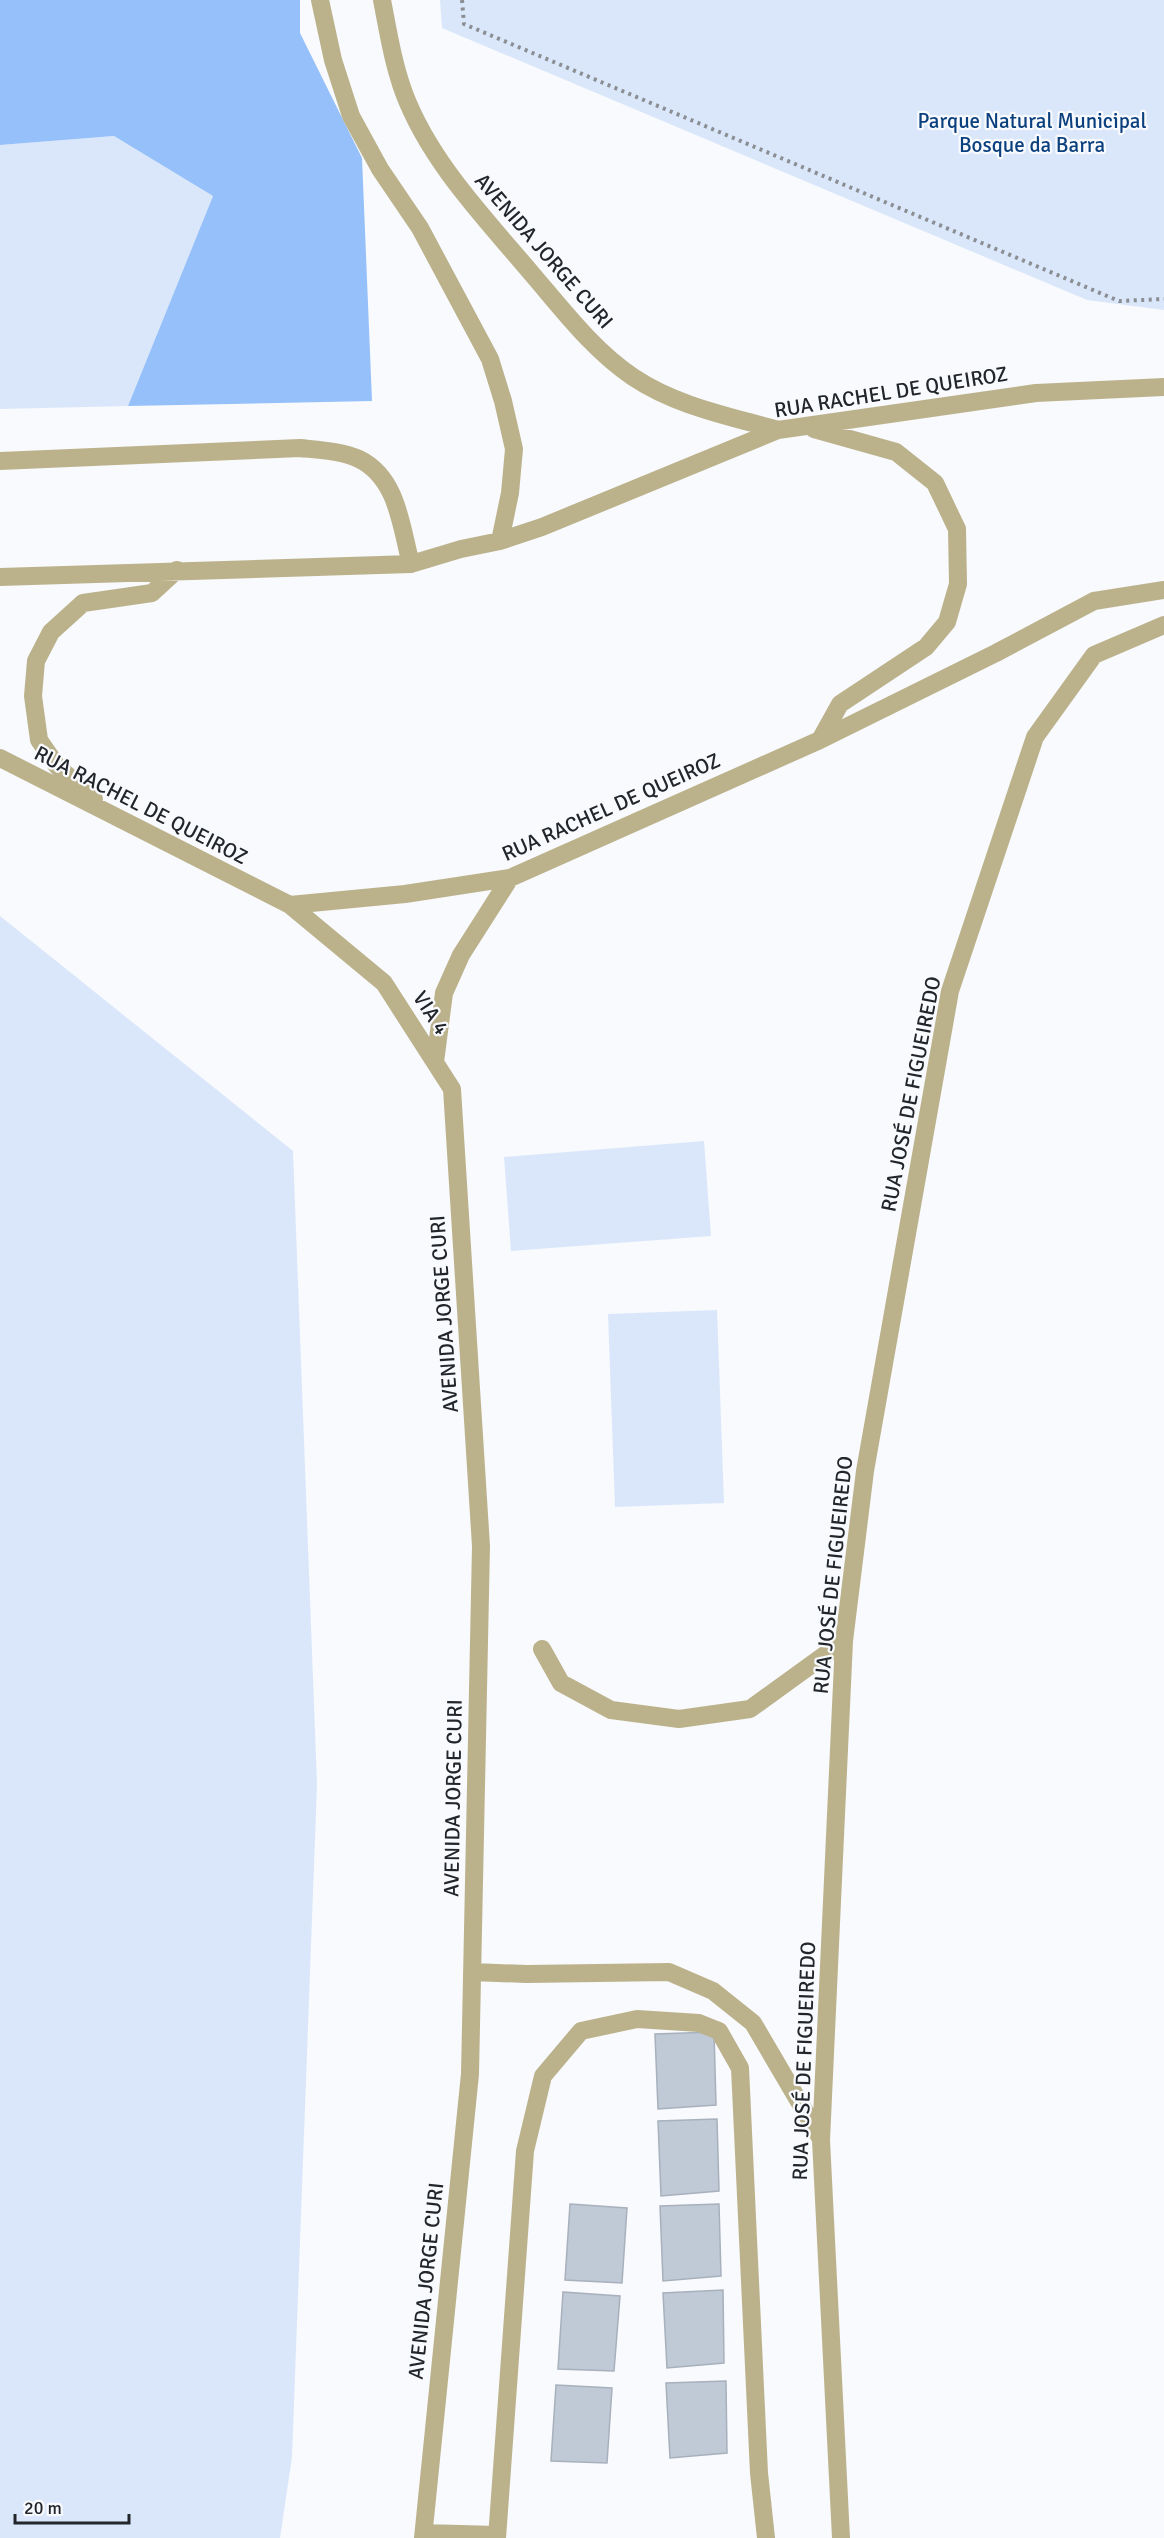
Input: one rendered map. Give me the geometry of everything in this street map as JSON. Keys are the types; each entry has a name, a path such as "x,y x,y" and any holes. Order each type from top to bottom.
{"street":[{"path":"320,0 333,60 351,116 380,170 420,228 490,359 514,449 510,493 500,541"},
{"name":"AVENIDA JORGE CURI","path":"381,0 404,93 441,162 588,339 633,378 681,403 778,430"},
{"name":"RUA RACHEL DE QUEIROZ","path":"0,577 411,564 461,549 500,541 542,527 778,430 1036,393 1164,387"},
{"path":"804,426 896,452 936,483 957,529 958,584 947,622 926,647 840,704 820,740"},
{"path":"0,461 300,448 359,459 383,477 395,502 411,564"},
{"path":"112,815 57,766 39,740 33,696 36,661 51,632 83,603 152,593 177,570"},
{"name":"RUA RACHEL DE QUEIROZ","path":"0,758 290,906 405,894 510,878 820,740 996,653 1094,601 1164,590"},
{"name":"RUA JOSÉ DE FIGUEIREDO","path":"841,2538 821,2139 843,1641 865,1471 950,991 1035,737 1094,655 1164,625"},
{"name":"VIA 4","path":"435,1062 444,993 461,955 510,878"},
{"name":"VIA 4","path":"290,906 384,983 435,1062"},
{"name":"AVENIDA JORGE CURI","path":"423,2536 470,2074 481,1546 452,1089 435,1062"},
{"path":"542,1649 561,1683 611,1710 679,1719 750,1709 843,1641"},
{"path":"472,1972 526,1974 669,1972 713,1992 753,2023 821,2139"},
{"path":"423,2536 497,2536 525,2151 543,2076 581,2031 637,2019 699,2023 718,2031 740,2068 759,2473 766,2538"}],"path":[{"path":"462,0 464,24 1119,301 1164,299"}],"green space":[{"name":"Parque Natural Municipal Bosque da Barra","path":"440,0 1164,0 1164,310 1087,300 442,28"},
{"path":"114,136 213,196 128,406 0,409 0,145"},
{"path":"0,916 293,1151 317,1784 292,2457 280,2538 0,2538"},
{"path":"704,1141 711,1236 511,1251 504,1157"},
{"path":"717,1310 724,1503 615,1507 608,1314"}],"shaded area":[{"path":"0,0 300,0 300,33 362,158 372,401 128,406 213,196 114,136 0,145"}],"building":[{"path":"714,2032 716,2105 658,2109 655,2034"},
{"path":"717,2119 719,2191 661,2196 658,2121"},
{"path":"570,2204 627,2208 622,2283 565,2280"},
{"path":"719,2204 721,2276 663,2281 660,2206"},
{"path":"723,2290 724,2363 667,2368 663,2293"},
{"path":"563,2292 620,2296 614,2371 558,2369"},
{"path":"726,2381 727,2453 670,2458 666,2383"},
{"path":"556,2385 612,2388 607,2463 551,2461"}]}
